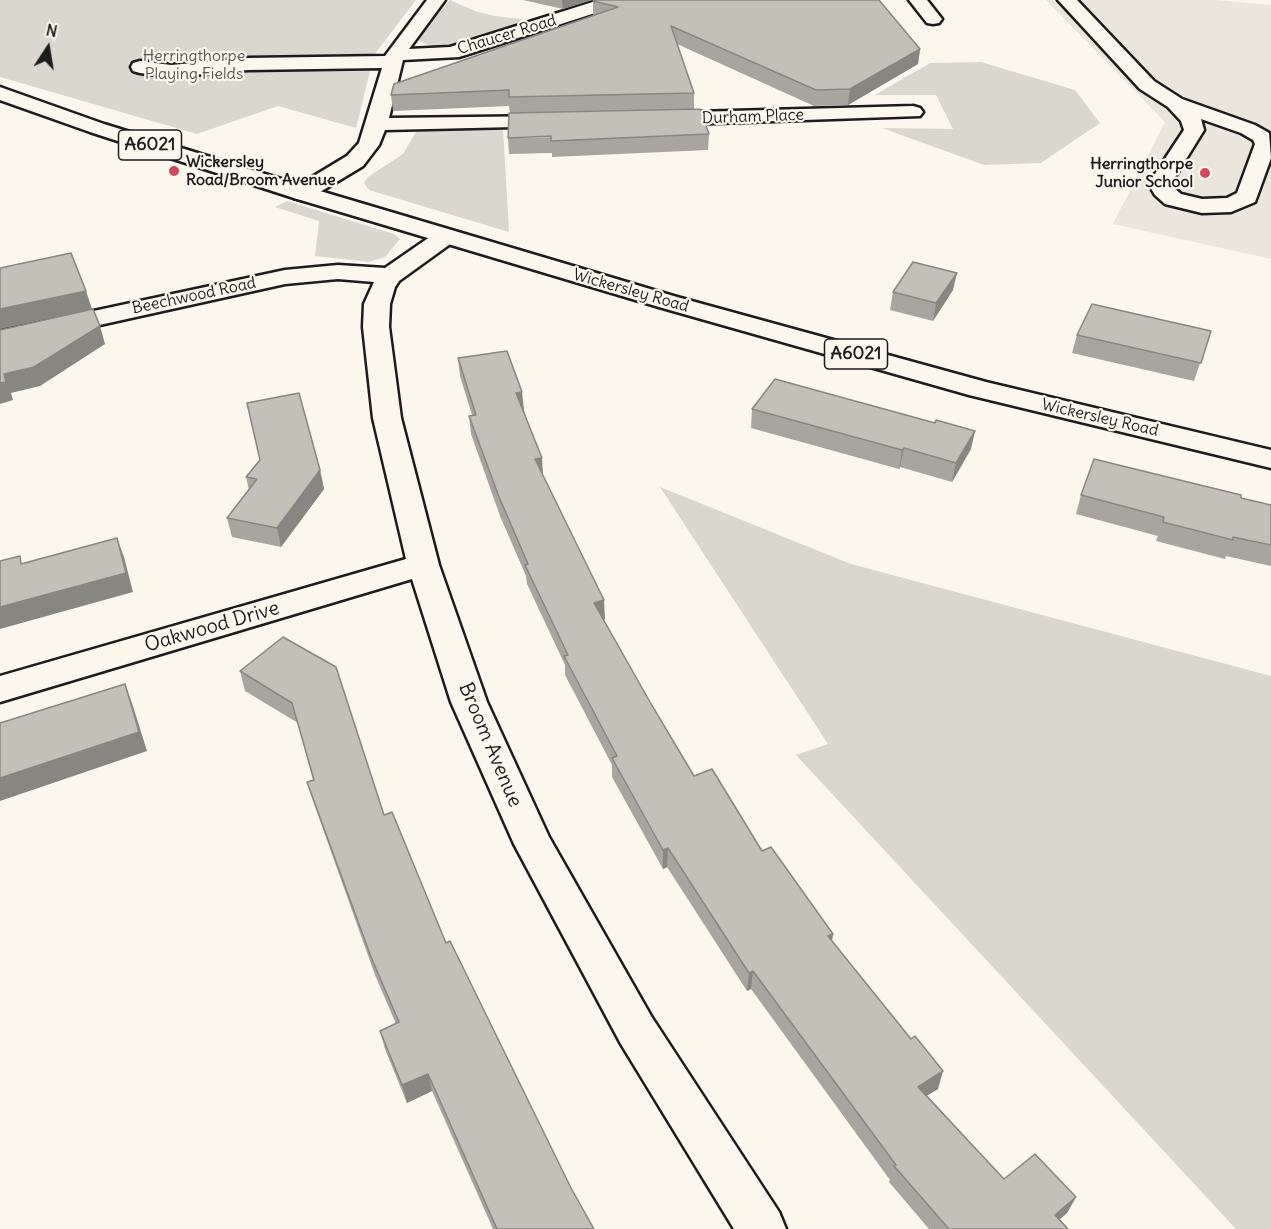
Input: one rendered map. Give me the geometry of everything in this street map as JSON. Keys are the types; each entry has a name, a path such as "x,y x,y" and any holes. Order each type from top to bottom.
{"street":[{"path":"302,193 355,161 369,145 377,124 393,58 436,0"},
{"name":"Chaucer Road","path":"140,68 171,71 238,64 393,58 452,52 617,0"},
{"path":"918,0 933,19"},
{"path":"1067,0 1147,85 1176,103 1262,136 1265,144 1247,197 1231,205 1203,206 1173,199 1163,190 1164,177 1194,130 1191,119 1176,103"},
{"name":"Wickersley Road","path":"0,93 97,128 445,237 979,389 1271,459"},
{"name":"Durham Place","path":"638,120 913,112"},
{"path":"377,124 568,122"},
{"name":"Broom Avenue","path":"445,237 390,276 376,304 376,327 385,406 423,565 469,702 533,844 636,1030 713,1155 762,1229"},
{"name":"Beechwood Road","path":"0,339 285,277 338,272 390,276"},
{"name":"Oakwood Drive","path":"0,689 423,565"}],"shaded area":[{"name":"Herringthorpe Junior School","path":"1046,0 1217,0 1271,5 1271,259 1113,224 1165,122"}],"green space":[{"name":"Herringthorpe Playing Fields","path":"0,0 416,0 374,55 356,128 278,106 197,134 0,77"},
{"path":"450,0 475,11 495,16 535,21 449,48 438,49 419,41 418,38"},
{"path":"981,62 1075,90 1100,123 1041,163 984,165 882,128 953,129 936,95 875,95 930,63"},
{"path":"503,128 509,232 369,190 364,183 368,177 403,154 417,130"},
{"path":"287,201 394,234 400,239 385,257 369,262 315,256 319,221 275,207"},
{"path":"660,487 851,564 1271,676 1271,1229 1236,1229 796,755 828,744"}],"building":[{"path":"879,0 920,49 850,89 816,90 671,26 694,93 509,97 509,90 391,95 394,84 618,7 593,1"},
{"path":"700,109 709,134 551,141 551,136 508,138 509,113"},
{"path":"71,253 86,291 0,309 0,268"},
{"path":"913,262 957,273 936,303 893,292"},
{"path":"1092,304 1211,331 1201,363 1077,335"},
{"path":"93,309 100,326 34,367 4,374 6,382 0,383 0,330"},
{"path":"507,351 522,392 516,393 542,458 535,459 604,600 594,603 694,776 712,769 762,851 771,847 833,934 828,936 911,1039 915,1036 943,1071 918,1087 1004,1179 1035,1154 1076,1197 1055,1215 1068,1229 949,1229 894,1166 896,1165 753,971 749,973 668,848 663,850 612,758 617,756 564,656 568,655 525,565 528,564 499,497 469,416 476,415 458,358"},
{"path":"775,379 935,423 936,420 975,431 956,463 752,409"},
{"path":"299,393 320,470 277,528 227,518 257,479 246,477 260,460 247,403"},
{"path":"1094,459 1241,495 1241,498 1271,505 1271,545 1233,537 1233,540 1163,522 1164,517 1081,495"},
{"path":"117,538 126,573 0,607 0,561 20,556 21,564"},
{"path":"283,637 336,667 384,815 392,812 446,943 450,941 571,1188 594,1229 497,1229 428,1074 402,1085 380,1031 399,1022 371,957 307,782 314,780 292,703 240,671"},
{"path":"125,684 139,732 0,778 0,723"}],"place":[{"name":"Wickersley Road/Broom Avenue","path":"174,171"},
{"name":"Herringthorpe Junior School","path":"1205,173"}]}
